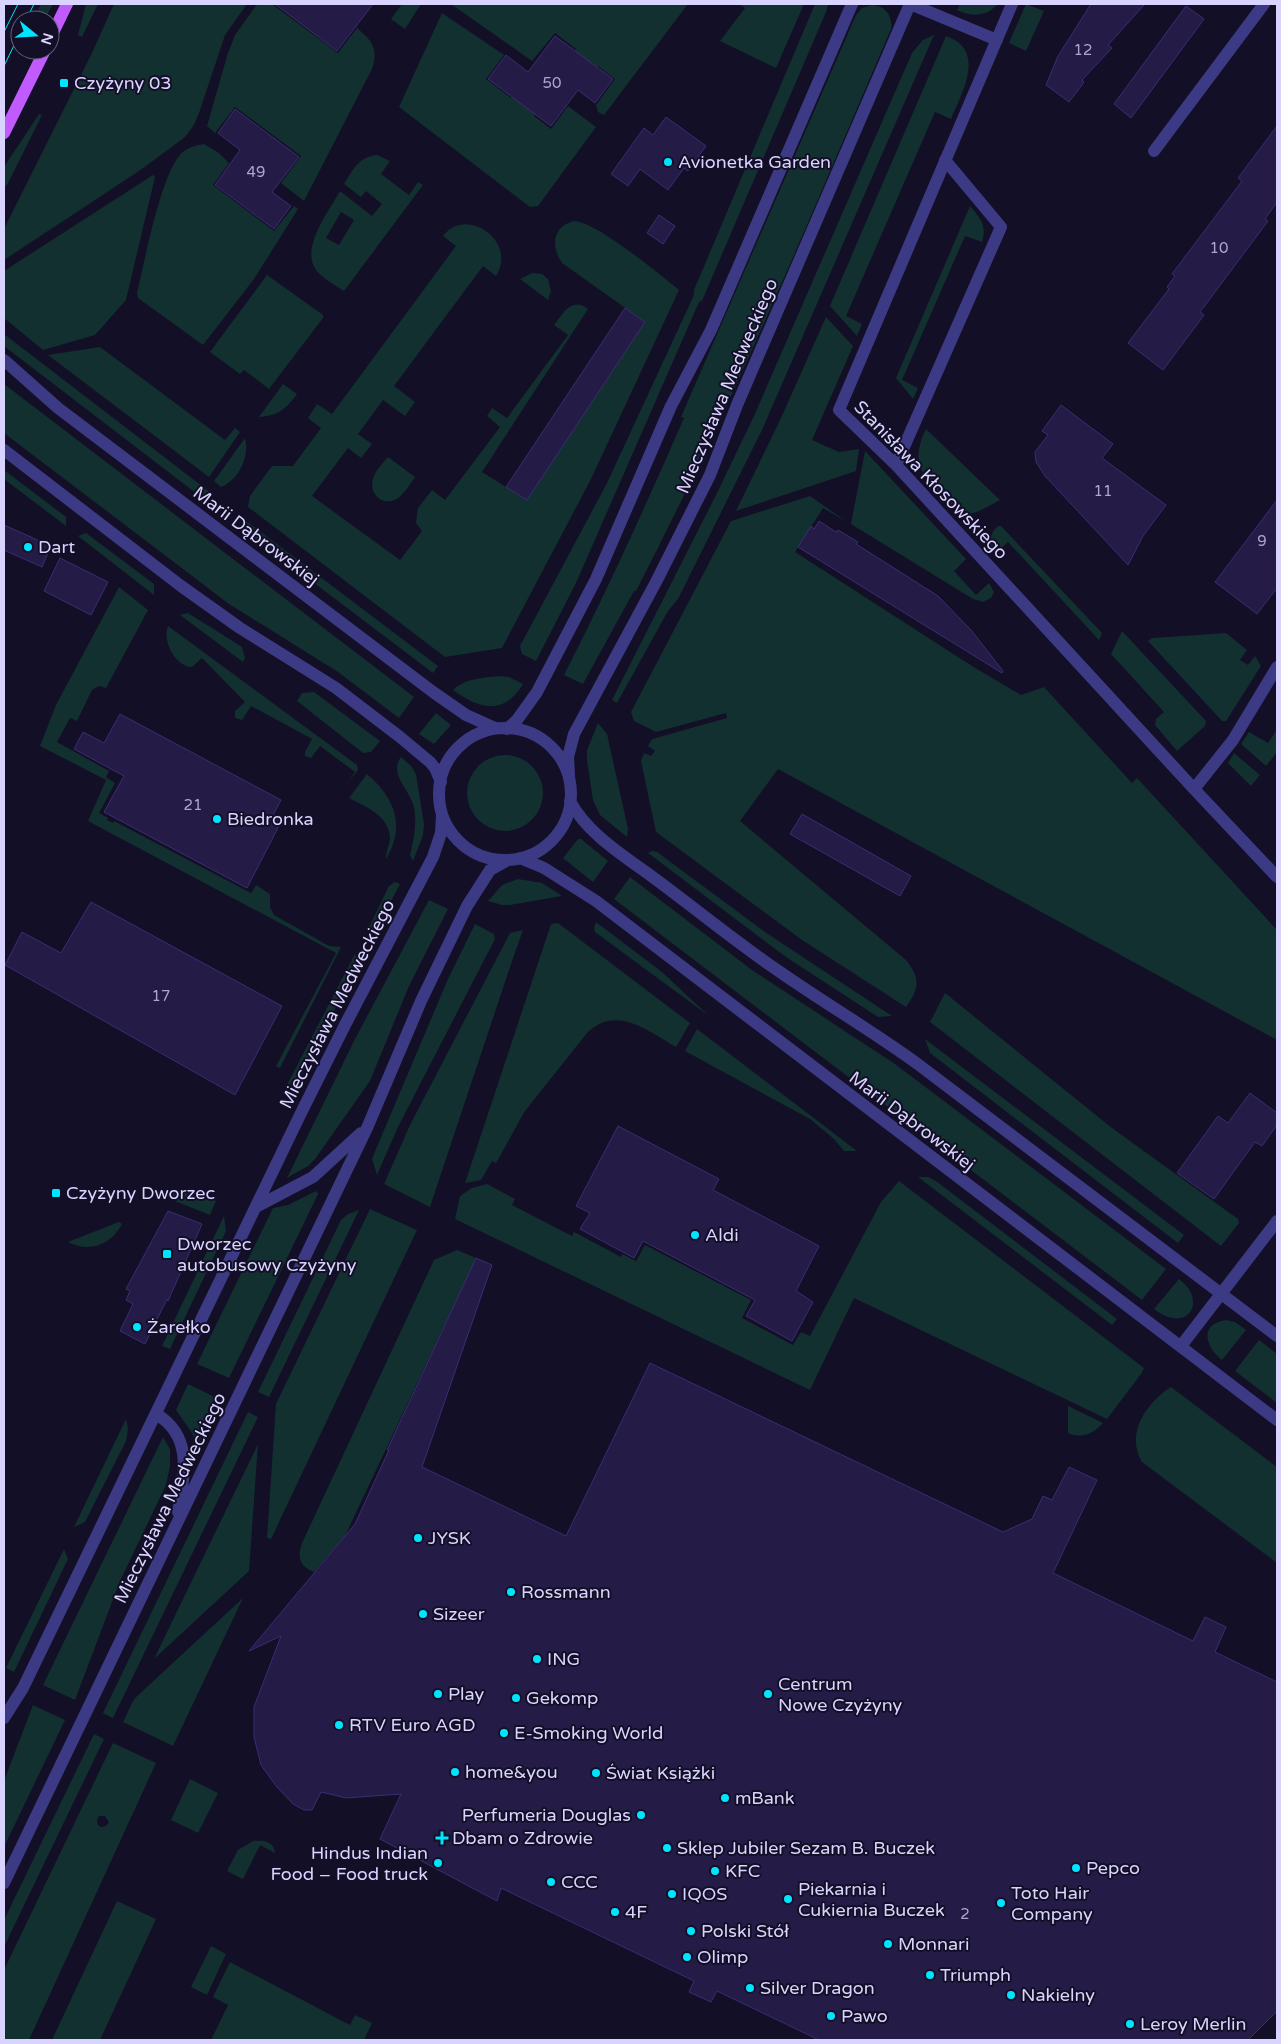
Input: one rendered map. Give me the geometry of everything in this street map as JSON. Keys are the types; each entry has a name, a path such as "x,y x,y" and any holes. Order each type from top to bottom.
{"main road":[{"path":"60,18 67,4"},
{"path":"4,133 40,60"}],"street":[{"name":"Mieczysława Medweckiego","path":"501,728 517,720 537,692 596,579 671,406 711,330 852,4"},
{"name":"Mieczysława Medweckiego","path":"569,775 569,748 574,734 656,582 710,475 737,405 910,4"},
{"path":"910,4 997,40"},
{"name":"Stanisława Kłosowskiego","path":"1012,4 839,410 896,464 1277,877"},
{"path":"1154,151 1264,4"},
{"path":"896,464 1001,227 945,160"},
{"name":"Marii Dąbrowskiej","path":"4,360 58,408 425,686 466,715 501,728"},
{"path":"4,450 225,617 336,688 392,730 430,762 441,782"},
{"path":"1194,789 1233,740 1277,667"},
{"path":"501,728 527,734 545,744 562,760 569,775 570,801 565,820 555,837 540,849 514,859 480,855 469,849 448,831 442,815 441,782 447,765 457,748 471,737 501,728"},
{"path":"570,801 588,827 636,864 778,971 919,1065 1277,1336"},
{"name":"Mieczysława Medweckiego","path":"4,1718 23,1688 345,1025 437,849 441,833 442,815"},
{"name":"Mieczysława Medweckiego","path":"4,1883 367,1128 421,1000 467,906 490,870 514,859"},
{"name":"Marii Dąbrowskiej","path":"514,859 544,868 596,901 1277,1420"},
{"name":"Mieczysława Medweckiego","path":"256,1207 313,1177 367,1128"},
{"path":"1181,1346 1222,1294 1273,1236 1277,1221"},
{"path":"156,1414 170,1424 179,1438 182,1450 183,1477 176,1524"}],"green space":[{"path":"41,4 53,4 50,10 38,10"},
{"path":"86,4 98,4 82,37 78,35"},
{"path":"114,4 247,4 225,35 199,113 194,125 185,137 139,171 4,260 4,229 91,55"},
{"path":"257,4 272,4 338,53 357,28 367,37 374,50 375,56 372,69 304,201 281,183 301,156 235,107 215,133 207,126 235,35"},
{"path":"402,4 421,4 405,29 391,19"},
{"path":"451,4 688,4 604,115 598,112 596,105 615,79 598,66 595,70 574,54 576,49 555,33 532,61"},
{"path":"739,4 804,4 776,68 720,41 745,8"},
{"path":"815,4 828,4 826,12 702,301 699,302 576,583 536,661 522,654 520,646 607,483 694,295 694,290"},
{"path":"960,4 998,4 989,11 973,15 957,10"},
{"path":"1026,4 1044,11 1026,51 1009,43"},
{"path":"872,5 881,7 887,12 891,19 891,29 769,312 705,453 636,591 634,591 583,684 564,675 611,580 670,451 684,418 681,417 856,15 862,8"},
{"path":"442,13 504,55 486,79 511,98 514,95 537,112 534,116 551,129 568,106 596,127 538,206 530,207 399,107"},
{"path":"934,35 762,430 678,599 668,611 617,703 612,700 754,416 912,53 923,40"},
{"path":"946,36 958,43 966,51 968,73 965,85 951,119 935,112 846,316 862,324 857,336 830,306"},
{"path":"39,114 42,115 7,185 4,186 4,167"},
{"path":"204,144 219,153 229,163 213,185 274,231 294,206 298,209 254,279 203,345 138,298 137,293 161,196 175,161 183,152 193,146"},
{"path":"377,155 390,161 381,174 409,195 418,182 423,185 344,291 316,270 312,261 311,251 323,219 340,191 372,216 382,204 366,191 361,197 344,184 357,165 371,156","holes":["341,212 354,220 339,245 326,238"]},
{"path":"153,175 155,177 126,300 95,335 43,350 4,318 4,271"},
{"path":"970,206 982,223 984,231 982,242 965,236 902,380 918,388 913,399 896,378"},
{"path":"574,221 584,223 612,239 679,290 591,479 502,648 445,657 248,507 250,496 272,466 293,466 321,428 308,418 317,404 332,414 456,246 443,236 453,227 464,224 476,226 486,231 495,240 500,251 501,263 496,276 483,266 394,386 415,402 405,416 383,400 358,434 372,444 361,458 348,448 312,496 400,560 422,531 416,523 418,508 432,490 445,500 500,427 487,416 492,408 507,418 568,335 554,325 561,315 573,305 582,306 588,309 482,472 527,500 645,322 562,263 556,250 556,238 562,227"},
{"path":"532,273 542,274 548,279 551,291 548,300 520,279"},
{"path":"267,275 323,315 323,318 269,389 244,370 240,374 210,352"},
{"path":"826,317 853,346 812,440 839,452 859,449 856,471 736,511 781,418"},
{"path":"4,334 211,493 201,497 4,346"},
{"path":"100,347 225,440 235,428 240,432 209,477 48,355"},
{"path":"4,384 414,697 399,718 338,672 229,604 4,433"},
{"path":"283,384 297,394 281,411 259,417"},
{"path":"926,429 1000,500 968,514 961,513 946,502 931,486 919,463 920,445"},
{"path":"245,438 246,452 242,467 233,479 221,487 214,481"},
{"path":"865,451 966,559 954,571 976,595 989,583 994,592 991,598 983,602 973,599 851,524"},
{"path":"388,457 415,477 401,496 393,501 378,498 372,485 375,473"},
{"path":"4,470 66,517 66,526 4,479"},
{"path":"810,496 847,522 823,508 795,552 972,666 1021,695 1044,687 1132,783 1137,778 1277,930 1277,1040 778,769 740,821 906,960 914,972 916,989 906,1007 802,940 656,832 641,761 644,753 651,756 655,751 648,746 652,739 727,718 726,713 656,732 634,721 631,712 731,521"},
{"path":"245,520 438,666 433,673 244,530"},
{"path":"998,526 1001,526 1102,633 1099,640 1008,542 995,554 991,547 990,539"},
{"path":"86,533 154,584 154,595 78,536"},
{"path":"119,587 148,610 106,688 99,686 92,690 77,721 70,718 57,742 109,771 106,777 115,783 99,813 108,818 107,820 113,823 114,821 251,893 256,885 270,894 270,907 274,915 329,946 341,947 280,1068 276,1066 336,953 88,821 106,780 40,746 56,705"},
{"path":"188,613 242,647 245,658 243,662 180,615"},
{"path":"168,626 357,765 358,770 346,785 355,772 320,746 311,758 305,756 305,752 312,739 251,706 242,720 235,718 235,711 245,702 202,658 192,667 181,663 169,646 167,639"},
{"path":"1122,631 1206,721 1205,726 1177,751 1155,725 1156,719 1164,712 1111,654"},
{"path":"1226,633 1247,650 1240,660 1248,665 1255,656 1261,666 1226,721 1222,721 1148,641 1152,638"},
{"path":"499,676 509,677 523,684 508,701 499,705 482,705 472,702 453,690 469,681"},
{"path":"314,692 380,741 371,752 363,753 297,701 302,693"},
{"path":"436,713 451,725 434,744 419,734"},
{"path":"598,723 607,734 628,829 627,837 600,815 593,800 587,750"},
{"path":"1276,731 1277,752 1266,766 1241,744 1249,732 1268,743"},
{"path":"1234,753 1260,775 1251,786 1228,763"},
{"path":"498,755 512,755 526,761 537,772 543,786 540,808 532,820 512,831 498,831 484,825 473,814 467,800 467,786 473,772 484,761"},
{"path":"401,757 411,766 416,774 424,824 423,835 413,861 410,855 415,831 415,813 412,801 398,776 398,763"},
{"path":"367,774 385,793 394,813 395,835 386,859 390,837 385,823 381,817 369,808 349,798"},
{"path":"578,839 581,839 608,861 593,882 563,858"},
{"path":"652,851 657,852 765,932 892,1016 878,1017 786,957 648,853"},
{"path":"630,877 752,970 895,1064 1166,1269 1142,1300 614,899"},
{"path":"518,879 542,883 562,896 510,905 488,901 502,885"},
{"path":"395,882 400,884 376,930 367,931 389,886"},
{"path":"429,900 448,909 409,986 370,1081 315,1159 308,1166 287,1178 355,1039"},
{"path":"596,922 662,972 709,1016 595,932"},
{"path":"558,923 690,1023 676,1047 632,1023 621,1020 609,1021 598,1025 587,1033 525,1111 496,1163 492,1161 481,1180 465,1183 551,924"},
{"path":"475,924 494,934 495,939 398,1127 377,1175 372,1159 448,979"},
{"path":"523,930 430,1207 384,1184 410,1125 510,933"},
{"path":"355,954 358,963 299,1081 287,1085"},
{"path":"945,993 1112,1128 1238,1219 1239,1223 1221,1246 930,1022"},
{"path":"697,1029 857,1151 844,1151 834,1139 810,1119 685,1051"},
{"path":"925,1039 1184,1235 1178,1243 930,1053"},
{"path":"918,1177 928,1177 936,1181 1117,1319 1112,1325"},
{"path":"899,1181 1144,1368 1107,1419 854,1298 810,1390 455,1219 460,1196 472,1188 487,1184 515,1199 512,1205 572,1236 574,1232 621,1257 622,1254 636,1261 645,1245 751,1300 742,1318 793,1345 801,1332 810,1336 881,1202"},
{"path":"192,1190 205,1194 216,1201 210,1215 167,1198 175,1193"},
{"path":"316,1191 318,1194 229,1378 197,1364 273,1208 288,1205"},
{"path":"370,1209 417,1230 271,1539 267,1538 276,1404"},
{"path":"359,1210 269,1397 258,1392 341,1220 348,1214"},
{"path":"224,1216 226,1231 170,1349 162,1346"},
{"path":"119,1222 122,1224 112,1237 99,1245 84,1247 68,1242"},
{"path":"457,1250 476,1258 345,1536 314,1572 309,1570 300,1560 303,1541 434,1260"},
{"path":"1179,1279 1188,1288 1193,1305 1190,1312 1184,1317 1166,1316 1154,1309"},
{"path":"1226,1320 1235,1322 1246,1330 1222,1360 1212,1349 1207,1337 1211,1326"},
{"path":"1259,1340 1277,1354 1277,1403 1235,1371"},
{"path":"188,1384 219,1399 197,1447 192,1433 176,1410"},
{"path":"1171,1387 1277,1467 1277,1563 1142,1462 1137,1451 1137,1430 1146,1410"},
{"path":"1068,1406 1103,1423 1087,1434 1078,1436 1068,1433"},
{"path":"248,1412 258,1417 113,1718 103,1713"},
{"path":"126,1419 128,1429 126,1441 85,1522 74,1527"},
{"path":"163,1437 170,1449 170,1466 166,1485 120,1581 75,1700 43,1685"},
{"path":"258,1444 249,1571 154,1659"},
{"path":"64,1549 68,1559 14,1672 6,1668"},
{"path":"243,1598 173,1746 123,1722 134,1699"},
{"path":"33,1705 65,1720 4,1847 4,1781"},
{"path":"94,1734 104,1739 4,1947 4,1920"},
{"path":"113,1743 156,1763 29,2040 4,2040 4,1970","holes":["99,1816 105,1816 109,1822 106,1826 101,1827 98,1825 97,1820"]},
{"path":"190,1779 218,1793 198,1833 171,1820"},
{"path":"253,1841 264,1841 270,1844 273,1846 275,1853 260,1845 243,1879 227,1871 238,1850"},
{"path":"117,1901 156,1919 100,2040 52,2040"},
{"path":"211,1946 226,1954 207,1995 191,1987"},
{"path":"230,1962 350,2025 355,2015 372,2023 364,2040 211,2040 228,2005 213,1997"}],"building":[{"path":"275,4 373,4 337,51"},
{"path":"1091,4 1145,4 1108,45 1112,48 1082,80 1084,82 1069,102 1046,85 1058,56"},
{"path":"1186,6 1204,19 1131,118 1114,104"},
{"path":"555,36 613,79 595,103 578,90 551,126 488,79 506,55 528,72"},
{"path":"235,109 299,157 272,192 291,206 274,229 215,185 240,150 218,133"},
{"path":"666,117 706,146 688,171 684,168 668,190 640,169 628,186 611,174 644,128 653,135"},
{"path":"1277,126 1277,202 1265,219 1268,221 1200,312 1204,315 1163,370 1128,343 1169,289 1167,287 1175,276 1172,274 1242,181 1238,178"},
{"path":"659,215 675,226 663,244 647,233"},
{"path":"625,308 645,322 527,500 506,487"},
{"path":"1061,405 1113,444 1102,458 1166,505 1143,536 1128,565 1045,476 1036,462 1035,452 1048,435 1042,431"},
{"path":"1277,500 1277,588 1257,614 1215,582"},
{"path":"819,521 836,532 838,530 858,542 856,544 938,596 971,630 1003,671 1002,673 798,547 811,526 814,529"},
{"path":"4,525 51,546 42,567 4,550"},
{"path":"60,558 108,582 91,615 44,591"},
{"path":"120,714 281,800 272,817 281,822 247,888 104,812 124,776 74,749 83,732 104,743"},
{"path":"802,814 911,876 900,896 790,834"},
{"path":"91,902 282,1006 235,1095 5,965 22,932 61,953"},
{"path":"1250,1093 1277,1113 1277,1125 1262,1146 1255,1142 1214,1199 1177,1173 1218,1116 1228,1123"},
{"name":"Aldi","path":"618,1126 719,1179 713,1190 819,1246 796,1291 813,1302 792,1341 746,1316 755,1300 643,1241 634,1258 580,1229 590,1213 576,1206"},
{"name":"Dworzec autobusowy Czyżyny","path":"168,1211 202,1224 168,1301 167,1299 145,1344 120,1331 133,1304 126,1300 130,1291 126,1289"},
{"name":"Centrum Nowe Czyżyny","path":"476,1258 492,1265 422,1467 566,1536 650,1363 1003,1532 1032,1519 1043,1496 1052,1500 1069,1467 1097,1480 1053,1573 1193,1641 1205,1617 1226,1627 1215,1652 1277,1682 1277,2011 1248,2040 819,2040 717,1991 711,2002 689,1992 694,1981 501,1888 497,1901 380,1839 401,1794 346,1798 321,1792 312,1810 304,1810 293,1804 276,1786 261,1765 254,1737 254,1707 281,1636 249,1651 355,1524 389,1450 387,1450"}],"tram line":[{"path":"4,32 18,4"},
{"path":"31,10 34,4"},
{"path":"4,66 10,54"}],"place":[{"name":"Czyżyny 03","path":"64,83"},
{"name":"Avionetka Garden","path":"668,162"},
{"name":"Dart","path":"28,547"},
{"name":"Biedronka","path":"217,819"},
{"name":"Czyżyny Dworzec","path":"56,1193"},
{"name":"Aldi","path":"695,1235"},
{"name":"Dworzec autobusowy Czyżyny","path":"167,1254"},
{"name":"Żarełko","path":"137,1327"},
{"name":"JYSK","path":"418,1538"},
{"name":"Rossmann","path":"511,1592"},
{"name":"Sizeer","path":"423,1614"},
{"name":"ING","path":"537,1659"},
{"name":"Play","path":"438,1694"},
{"name":"Centrum Nowe Czyżyny","path":"768,1694"},
{"name":"Gekomp","path":"516,1698"},
{"name":"RTV Euro AGD","path":"339,1725"},
{"name":"E-Smoking World","path":"504,1733"},
{"name":"home&you","path":"455,1772"},
{"name":"Świat Książki","path":"596,1773"},
{"name":"mBank","path":"725,1798"},
{"name":"Perfumeria Douglas","path":"641,1815"},
{"name":"Dbam o Zdrowie","path":"442,1838"},
{"name":"Sklep Jubiler Sezam B. Buczek","path":"667,1848"},
{"name":"Hindus Indian Food – Food truck","path":"438,1863"},
{"name":"Pepco","path":"1076,1868"},
{"name":"KFC","path":"715,1871"},
{"name":"CCC","path":"551,1882"},
{"name":"IQOS","path":"672,1894"},
{"name":"Piekarnia i Cukiernia Buczek","path":"788,1899"},
{"name":"Toto Hair Company","path":"1001,1903"},
{"name":"4F","path":"615,1912"},
{"name":"Polski Stół","path":"691,1931"},
{"name":"Monnari","path":"888,1944"},
{"name":"Olimp","path":"687,1957"},
{"name":"Triumph","path":"930,1975"},
{"name":"Silver Dragon","path":"750,1988"},
{"name":"Nakielny","path":"1011,1995"},
{"name":"Pawo","path":"831,2016"},
{"name":"Leroy Merlin","path":"1130,2024"}]}
